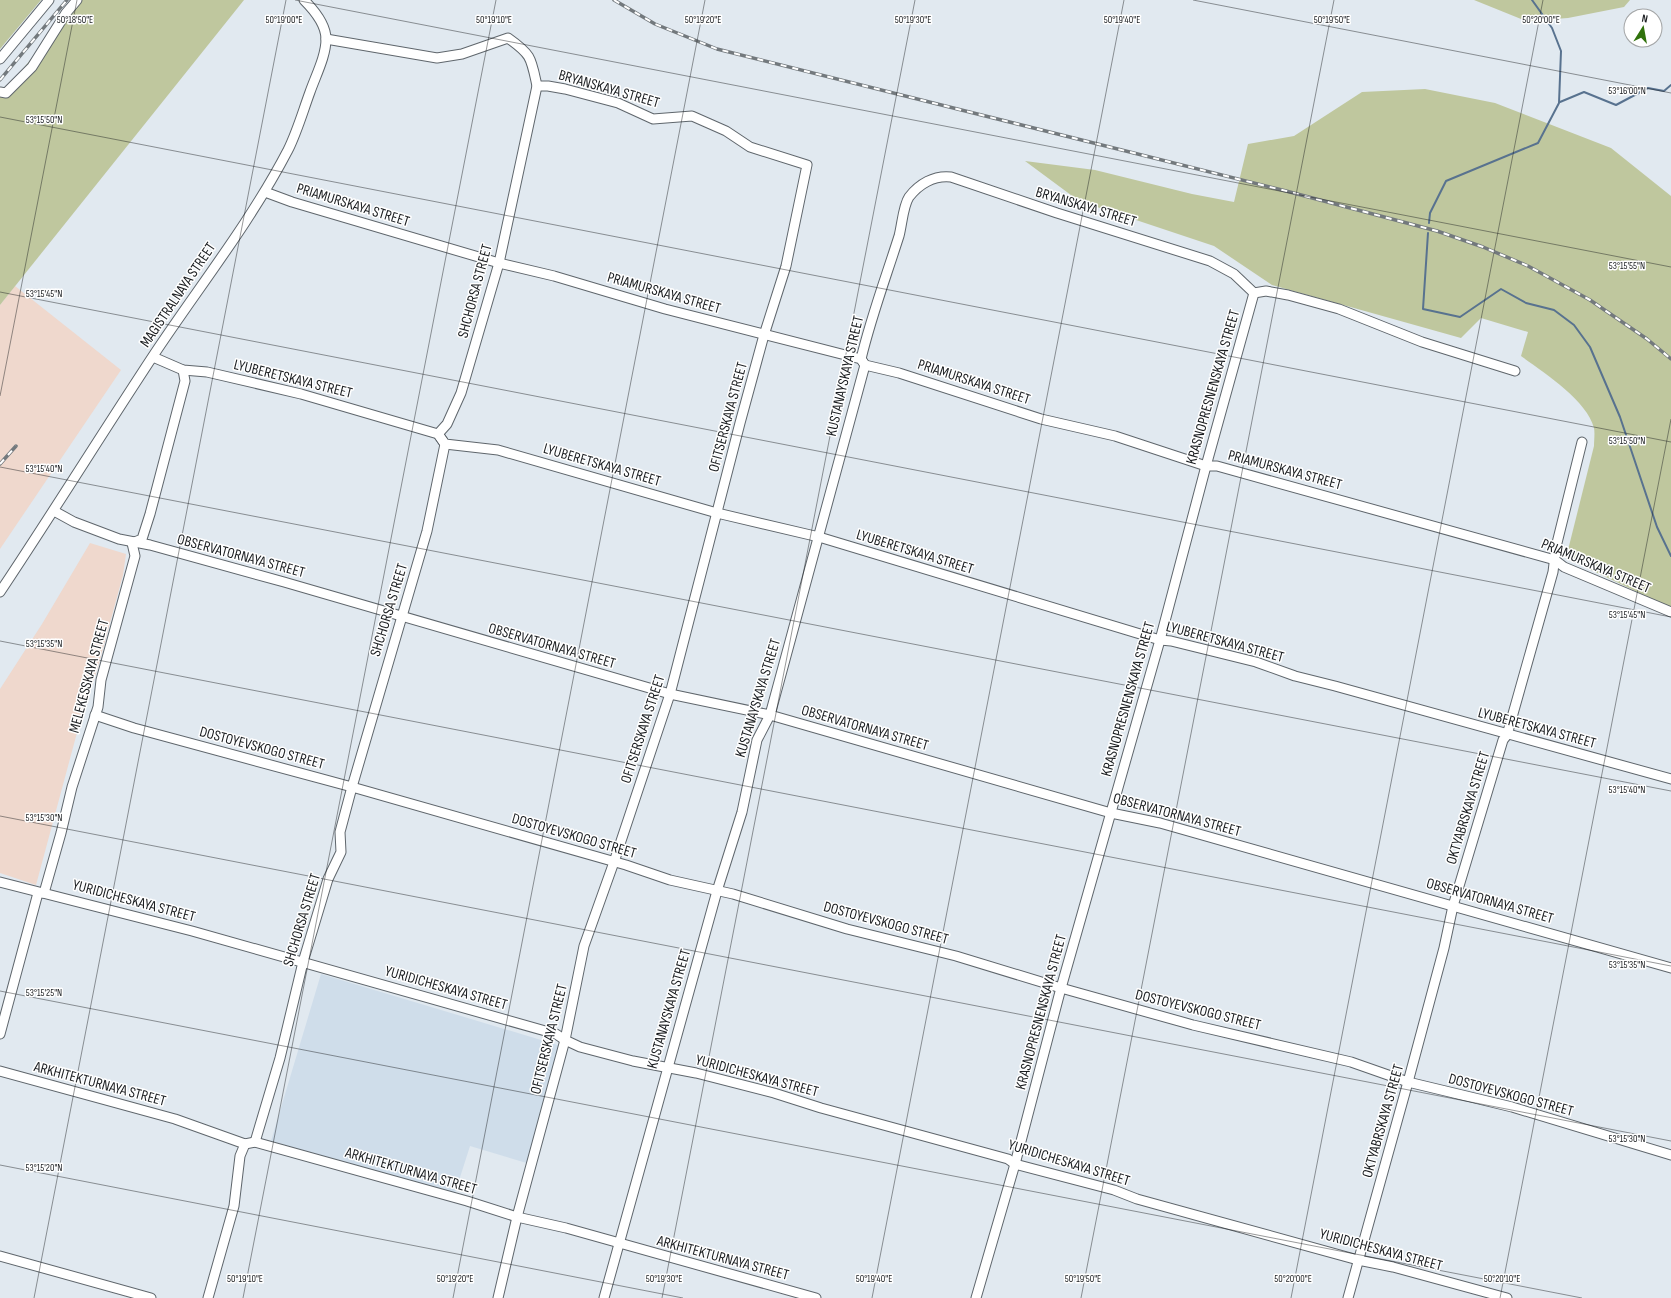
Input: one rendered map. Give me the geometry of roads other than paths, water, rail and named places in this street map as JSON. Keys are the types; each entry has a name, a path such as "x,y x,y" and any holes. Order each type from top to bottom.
{"street":[{"path":"0,59 49,0"},
{"path":"0,92 6,93 32,67 66,13 77,0"},
{"path":"304,0 315,12 325,32 326,39 437,58 462,54 508,38 523,48 532,60 537,86"},
{"name":"MAGISTRALNAYA STREET","path":"0,592 153,357 265,192 289,149 322,56 326,39"},
{"name":"BRYANSKAYA STREET","path":"537,86 565,89 618,103 653,119 692,116 726,131 750,147 807,165"},
{"name":"SHCHORSA STREET","path":"438,434 447,424 461,393 499,263 537,86"},
{"name":"OFITSERSKAYA STREET","path":"498,1298 517,1217 565,1040 584,946 614,862 670,694 718,513 740,423 764,335 786,266 807,165"},
{"name":"BRYANSKAYA STREET","path":"908,199 917,188 933,178 942,176 951,177 1058,213 1210,261 1234,274 1254,293"},
{"name":"PRIAMURSKAYA STREET","path":"265,192 292,202 499,263 554,276 666,309 863,362 1041,419 1115,436 1206,466 1216,466 1555,560 1564,567 1671,612"},
{"name":"KUSTANAYSKAYA STREET","path":"604,1298 623,1234 667,1067 717,891 742,812 757,740 770,715 819,537 863,362 869,328 899,234 908,199"},
{"path":"1254,293 1266,291 1288,295 1339,309 1422,342 1515,370"},
{"name":"KRASNOPRESNENSKAYA STREET","path":"976,1298 1015,1164 1061,988 1160,640 1254,293"},
{"name":"LYUBERETSKAYA STREET","path":"153,357 183,370 207,372 301,394 438,434"},
{"path":"132,543 142,539 150,514 185,381 183,370"},
{"path":"438,434 444,444"},
{"name":"OKTYABRSKAYA STREET","path":"1348,1298 1444,948 1453,906 1503,740 1507,735 1553,572 1556,547 1582,442"},
{"name":"SHCHORSA STREET","path":"255,1142 280,1058 303,962 328,879 340,852 340,832 352,787 427,531 444,444"},
{"name":"LYUBERETSKAYA STREET","path":"444,444 498,450 718,513 819,537 1160,640 1171,641 1256,662 1295,676 1671,779"},
{"name":"OBSERVATORNAYA STREET","path":"54,511 74,522 132,543 150,546 284,582 670,694 770,715 1111,813 1160,823 1671,968"},
{"name":"MELEKESSKAYA STREET","path":"0,1034 41,893 61,832 72,787 98,707 101,680 135,556 132,543"},
{"name":"DOSTOYEVSKOGO STREET","path":"95,716 352,787 614,862 670,880 733,894 847,929 956,956 1061,988 1193,1025 1351,1062 1408,1082 1512,1107 1671,1155"},
{"name":"YURIDICHESKAYA STREET","path":"0,882 192,931 303,962 556,1034 580,1047 633,1061 667,1067 774,1093 821,1108 1008,1159 1015,1164 1358,1260 1393,1266 1507,1298"},
{"name":"ARKHITEKTURNAYA STREET","path":"0,1072 175,1119 245,1144 255,1142 467,1201 517,1217 566,1228 816,1298"},
{"path":"208,1298 234,1206 240,1156 245,1144"},
{"path":"0,1256 151,1298"}],"waterway":[{"path":"1429,223 1430,213 1446,181 1538,143 1559,103 1561,51 1552,28 1532,0"},
{"path":"1560,102 1584,92 1616,105 1648,88 1664,91 1671,85"},
{"path":"1428,233 1423,309 1460,317 1501,289 1526,303 1554,310 1574,325 1590,347 1620,417 1657,527 1671,556"}],"railway":[{"path":"0,80 67,0"},
{"path":"614,0 655,24 717,49 1286,191 1437,231 1483,247 1528,266 1590,300 1647,339 1671,359"},
{"path":"0,464 16,446"}]}
